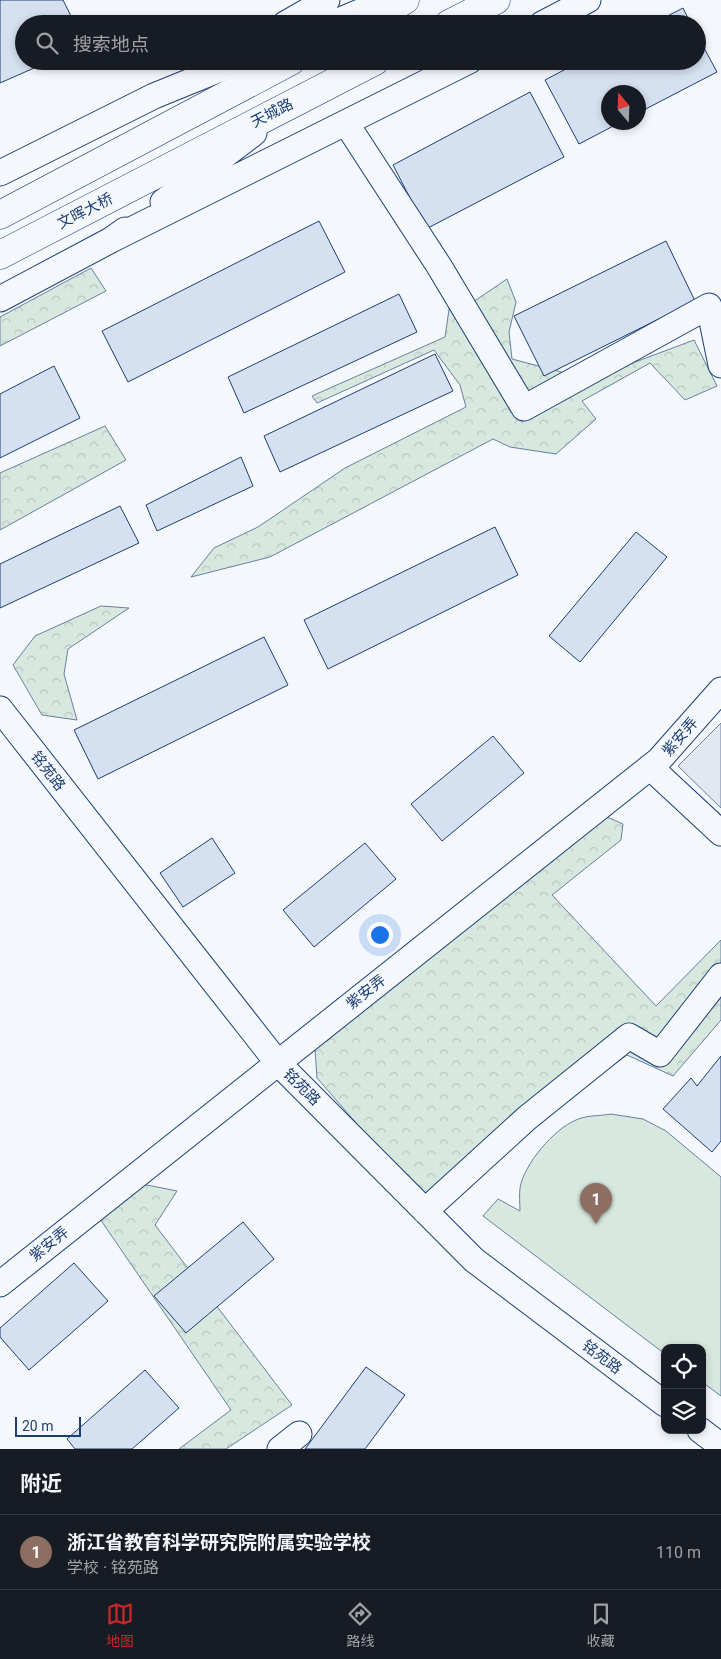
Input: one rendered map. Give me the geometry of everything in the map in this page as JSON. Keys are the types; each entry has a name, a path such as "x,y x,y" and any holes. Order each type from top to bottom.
{"main road":[{"path":"378,15 405,0"},
{"path":"467,15 496,0"},
{"path":"0,215 274,70"},
{"name":"天城路","path":"170,166 357,70"},
{"name":"文晖大桥","path":"0,255 170,166"}],"street":[{"path":"301,15 327,0"},
{"path":"352,15 388,0"},
{"path":"559,15 588,0"},
{"path":"0,173 154,96 201,70"},
{"path":"154,96 218,70"},
{"path":"0,299 111,240 451,70"},
{"path":"111,240 296,101"},
{"path":"346,123 438,266 524,408 709,306 721,365"},
{"name":"紫安弄","path":"0,1284 659,760 721,690"},
{"name":"铭苑路","path":"0,709 277,1062 474,1260 661,1401"},
{"path":"650,767 721,833"},
{"path":"425,1211 527,1118 629,1036 660,1054 721,976"},
{"path":"705,1434 721,1446"}],"green space":[{"path":"91,268 106,291 0,346 0,317"},
{"path":"507,279 516,302 509,332 512,359 569,374 622,367 694,340 717,386 685,400 650,363 582,401 596,419 556,454 510,447 493,439 270,557 191,577 214,548 258,527 345,468 466,407 460,385 434,350 317,403 312,396 445,337 452,289 473,302"},
{"path":"105,426 126,460 0,530 0,473"},
{"path":"101,606 129,608 68,649 64,674 77,720 42,715 13,665 35,636"},
{"path":"607,817 623,824 621,840 552,895 656,1006 721,940 721,1020 673,1076 627,1055 425,1202 317,1078 315,1049"},
{"path":"611,1114 643,1119 666,1131 721,1177 721,1396 706,1385 706,1344 661,1344 661,1351 483,1216 498,1199 520,1211 520,1188 523,1179 527,1169 541,1148 567,1125 580,1118"},
{"path":"142,1184 177,1191 155,1225 292,1405 226,1449 179,1449 231,1410 98,1216"}],"shaded area":[{"path":"721,723 721,808 678,766"}],"building":[{"path":"0,0 63,0 70,15 15,15 15,70 30,70 0,83"},
{"path":"683,8 686,15 669,15"},
{"path":"706,52 717,72 646,109 646,85 601,85 601,130 606,130 579,144 545,80 564,70 706,70"},
{"path":"530,92 564,157 426,229 393,165"},
{"path":"319,221 345,272 128,382 102,331"},
{"path":"666,241 695,301 544,376 514,316"},
{"path":"399,294 417,332 244,413 228,377"},
{"path":"435,354 453,391 280,472 264,436"},
{"path":"54,366 80,418 0,458 0,394"},
{"path":"241,457 253,486 157,531 146,505"},
{"path":"120,506 139,543 0,608 0,564"},
{"path":"495,527 518,575 328,669 304,620"},
{"path":"636,532 667,557 580,662 549,636"},
{"path":"264,637 288,685 98,779 74,730"},
{"path":"493,736 524,773 442,841 411,804"},
{"path":"212,838 235,873 183,907 160,873"},
{"path":"365,843 396,879 314,947 283,910"},
{"path":"721,1056 721,1141 712,1152 663,1109 691,1078 697,1086"},
{"path":"243,1222 274,1259 186,1333 154,1296"},
{"path":"74,1263 108,1301 29,1370 0,1337 0,1328"},
{"path":"366,1367 405,1395 365,1449 305,1449"},
{"path":"145,1370 179,1408 132,1449 75,1449 67,1439"}],"place":[{"name":"浙江省教育科学研究院附属实验学校","path":"596,1224"}]}
